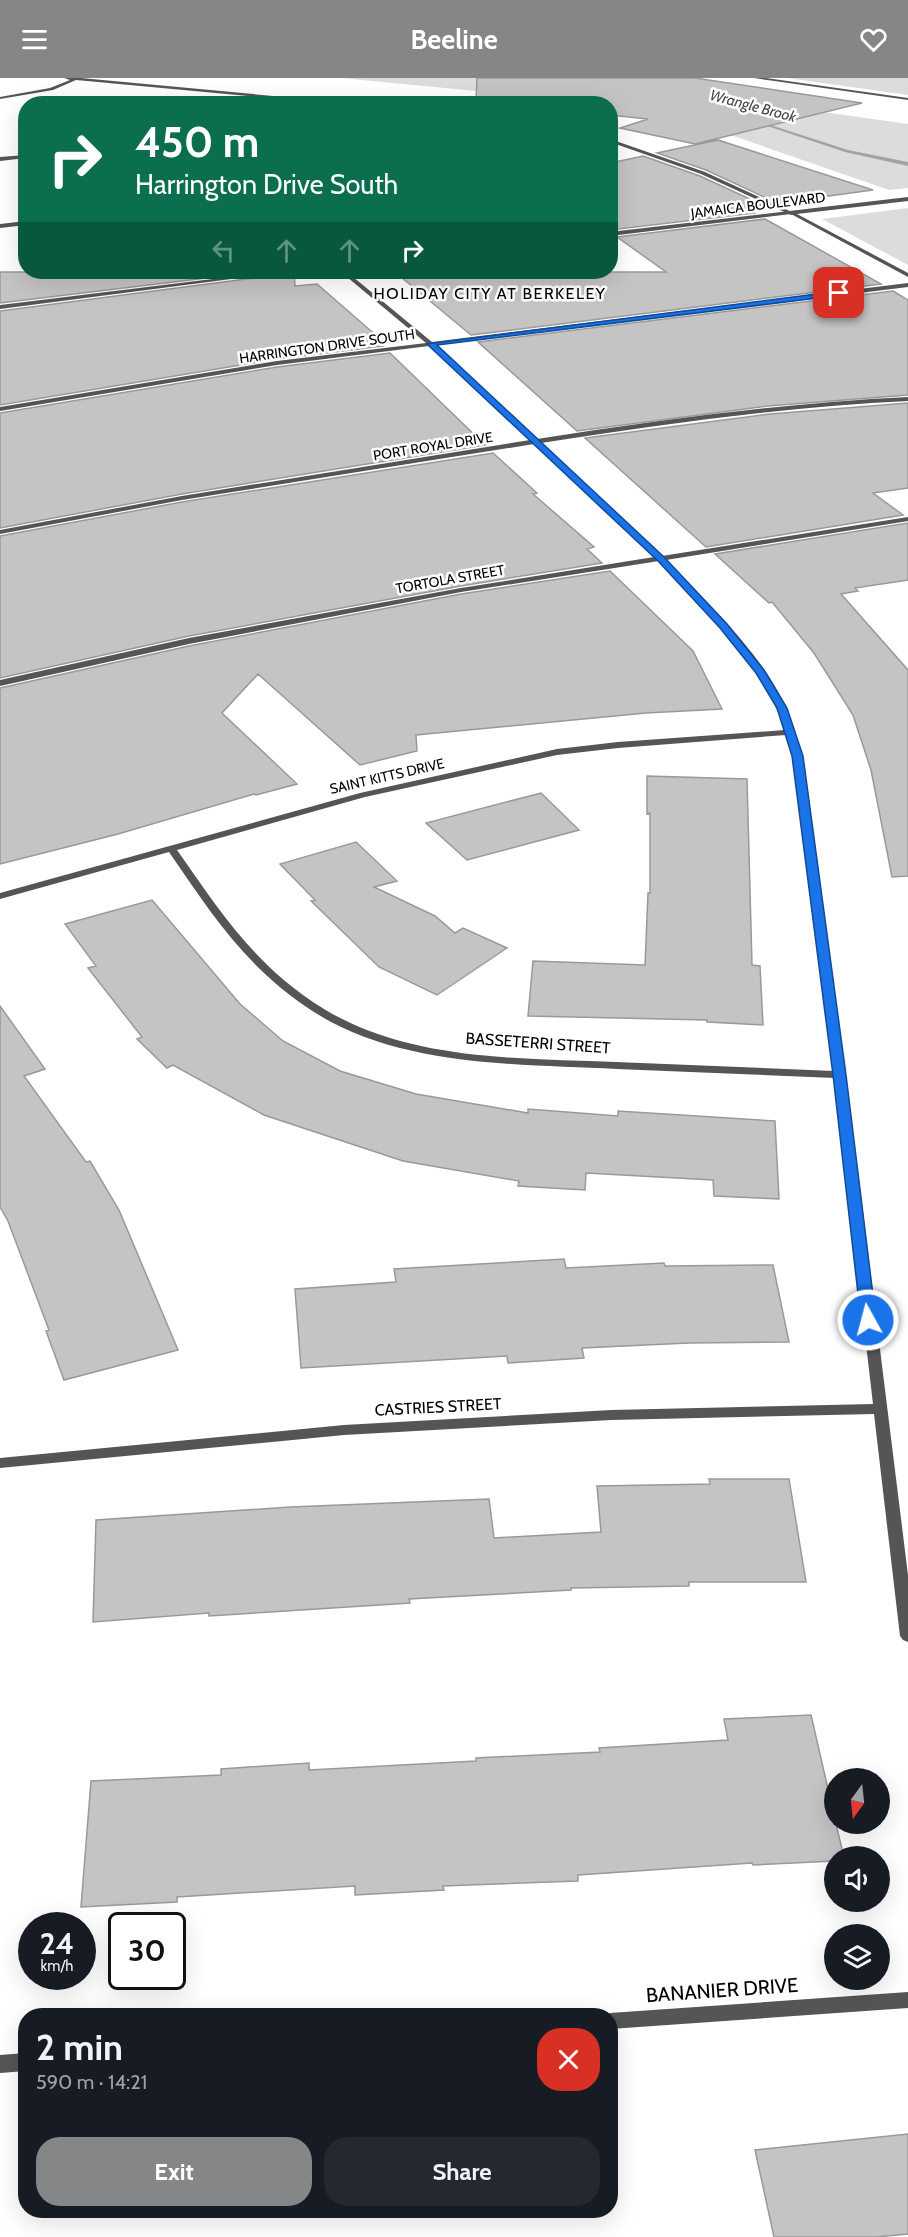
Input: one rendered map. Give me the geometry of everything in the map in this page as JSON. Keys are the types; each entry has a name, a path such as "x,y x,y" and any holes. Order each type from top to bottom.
{"street":[{"path":"66,78 260,96"},
{"path":"756,78 908,99"},
{"path":"0,98 51,89 76,79"},
{"path":"618,142 661,155 710,174 793,214 908,275"},
{"path":"0,159 18,157"},
{"name":"JAMAICA BOULEVARD","path":"618,233 908,200"},
{"path":"0,226 18,224"},
{"path":"0,307 224,279"},
{"path":"353,279 431,344 538,441 661,559 724,626 761,672 782,708 798,756 840,1075 908,1636"},
{"name":"HARRINGTON DRIVE SOUTH","path":"0,409 277,363 908,285"},
{"name":"PORT ROYAL DRIVE","path":"0,532 164,501 538,441 836,401 908,399"},
{"name":"TORTOLA STREET","path":"0,683 189,641 461,590 908,519"},
{"name":"SAINT KITTS DRIVE","path":"0,896 363,795 557,752 790,732"},
{"name":"BASSETERRI STREET","path":"171,848 237,940 289,990 330,1018 375,1037 444,1052 497,1060 840,1075"},
{"name":"CASTRIES STREET","path":"0,1463 355,1430 611,1415 879,1409"},
{"name":"BANANIER DRIVE","path":"618,2020 908,2000"},
{"path":"0,2064 18,2063"}],"shaded area":[{"path":"341,78 585,78 908,124 908,188 889,190 673,115 618,105 618,96 527,96"},
{"path":"787,78 908,78 908,95"},
{"path":"908,208 908,265 822,219"}],"building":[{"path":"477,78 695,78 862,103 695,144 620,128 648,119 618,116 618,96 476,96"},
{"path":"718,140 873,190 777,203 706,170 657,153"},
{"path":"643,156 700,176 763,205 743,207 754,213 618,229 618,161"},
{"path":"765,219 881,284 471,335 403,279 618,279 618,272 666,272 618,237"},
{"path":"0,272 18,272 18,279 198,279 0,303"},
{"path":"246,279 294,279 295,286 317,284 378,337 374,338 383,346 277,359 0,405 0,311"},
{"path":"893,291 908,300 908,395 768,406 577,431 478,342"},
{"path":"390,353 485,445 182,494 0,528 0,413 277,367"},
{"path":"908,403 908,488 873,493 903,515 706,547 585,438 770,414"},
{"path":"493,453 537,493 533,494 594,547 587,549 602,563 461,586 189,636 0,678 0,536 182,502"},
{"path":"908,523 908,580 855,588 858,591 841,594 908,670 908,876 892,877 871,770 853,715 814,653 772,602 769,603 715,554"},
{"path":"610,571 693,651 722,709 646,713 416,735 417,751 360,765 258,674 222,713 297,784 0,864 0,688 189,646 461,594"},
{"path":"647,776 747,779 752,965 760,966 763,1025 707,1022 707,1020 528,1016 533,961 645,965 648,893 650,893 650,813 647,814"},
{"path":"541,793 579,830 467,860 426,823"},
{"path":"356,842 397,881 374,887 435,916 455,933 463,928 507,948 437,995 379,967 311,901 315,900 280,864"},
{"path":"152,900 240,1004 283,1041 340,1071 416,1094 528,1113 528,1109 618,1116 618,1111 775,1121 779,1199 714,1196 713,1180 586,1173 585,1190 518,1186 519,1181 403,1161 264,1115 173,1065 167,1068 137,1039 142,1037 88,968 96,966 65,924"},
{"path":"0,1006 45,1069 24,1076 86,1162 90,1161 119,1210 178,1350 64,1380 46,1331 49,1330 8,1221 0,1207"},
{"path":"564,1259 566,1268 664,1263 665,1266 773,1265 789,1342 689,1343 582,1348 584,1358 508,1363 507,1356 301,1368 295,1289 396,1282 394,1269"},
{"path":"709,1479 789,1479 806,1582 689,1582 689,1586 571,1588 571,1590 409,1599 410,1603 209,1616 209,1613 93,1622 96,1520 290,1507 489,1499 494,1538 601,1532 597,1486 710,1484"},
{"path":"811,1715 824,1772 824,1834 838,1834 841,1846 824,1846 824,1861 753,1865 752,1863 578,1875 578,1881 443,1886 444,1890 355,1895 355,1886 177,1897 177,1902 81,1907 91,1781 221,1775 221,1769 309,1763 309,1770 476,1761 476,1758 600,1752 599,1748 728,1740 724,1719"},
{"path":"908,2134 908,2234 877,2237 774,2237 755,2150"}],"waterway":[{"name":"Wrangle Brook","path":"757,121 847,151 908,164"}],"district":[{"name":"HOLIDAY CITY AT BERKELEY","path":"490,293"}],"route":[{"path":"839,293 431,344 538,441 661,559 724,626 761,672 782,708 798,756 840,1075 868,1320"}]}
